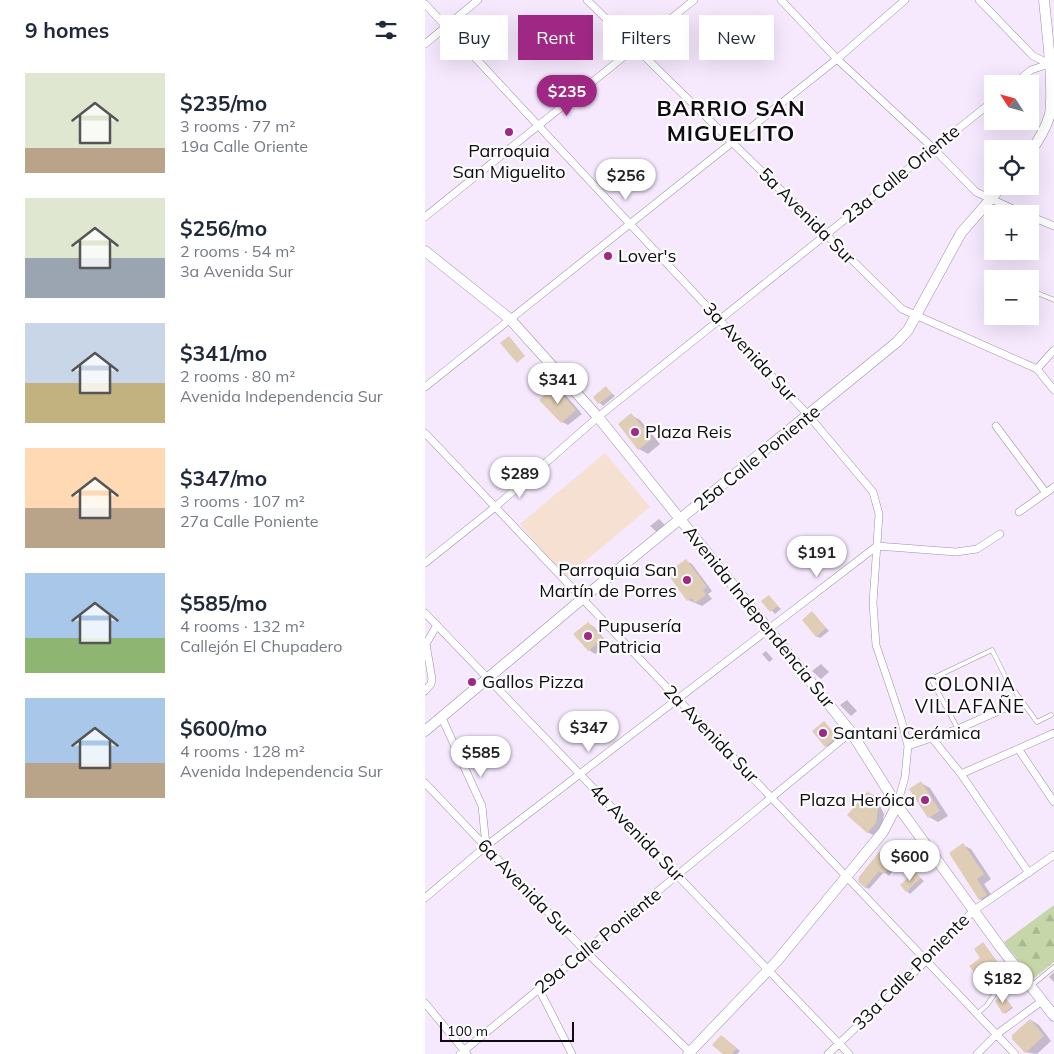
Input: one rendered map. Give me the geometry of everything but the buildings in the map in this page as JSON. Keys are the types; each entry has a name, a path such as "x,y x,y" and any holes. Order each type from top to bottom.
{"street":[{"path":"460,15 478,0"},
{"name":"5a Avenida Sur","path":"587,0 603,16"},
{"path":"676,15 694,0"},
{"path":"781,0 837,59 933,148 976,192 1002,205"},
{"path":"425,387 837,59 905,0"},
{"path":"979,0 1033,56 1050,64"},
{"path":"1038,140 1050,113 1053,89 1044,0"},
{"name":"3a Avenida Sur","path":"425,4 440,19"},
{"path":"425,44 440,32"},
{"name":"3a Avenida Sur","path":"479,60 809,416 873,492 879,514 873,603 876,645 908,746 905,777 897,805"},
{"path":"425,217 620,60"},
{"name":"5a Avenida Sur","path":"648,60 898,305 916,316 1037,369 1054,390"},
{"path":"1025,75 1031,70 1050,64"},
{"name":"23a Calle Oriente","path":"425,563 494,508 598,417 984,108"},
{"name":"25a Calle Poniente","path":"425,731 582,599 809,416 897,342 908,330 961,233 994,195"},
{"path":"1039,220 1054,226"},
{"name":"Avenida Independencia Sur","path":"425,251 510,319 598,417 851,732 897,805 973,911 1054,1016"},
{"path":"1037,369 1054,350"},
{"path":"996,426 1046,493"},
{"name":"2a Avenida Sur","path":"425,433 494,508 1015,1054"},
{"path":"1019,512 1054,487"},
{"path":"425,898 485,846 877,546 957,552 977,549 1000,534"},
{"name":"4a Avenida Sur","path":"425,613 581,773 849,1054"},
{"path":"425,691 431,684 432,679 426,644 437,626"},
{"path":"908,746 958,729 1021,701"},
{"path":"442,718 482,806 485,846"},
{"name":"29a Calle Poniente","path":"464,1053 851,732"},
{"path":"961,774 1054,733"},
{"path":"932,738 961,774 1029,873"},
{"path":"1019,750 1054,802"},
{"name":"6a Avenida Sur","path":"425,783 585,951 690,1053"},
{"path":"690,1053 769,970 883,832 897,805"},
{"name":"33a Calle Poniente","path":"828,1054 926,960 973,911 1054,855"},
{"path":"539,989 572,1054"},
{"path":"977,1054 997,1034 1042,1001"},
{"path":"425,1003 464,1053"}],"lane":[{"path":"1039,294 1054,300"},
{"path":"958,729 931,679 992,650 1008,682 1037,722 1051,715"},
{"path":"1030,986 1054,967"},
{"path":"977,1014 987,1005 996,992 1020,973"}],"shaded area":[{"path":"605,453 650,507 565,578 520,524"}],"green space":[{"path":"1054,905 1054,962 1033,979 1004,942"}],"place":[{"name":"Parroquia San Miguelito","path":"509,132"},
{"name":"Lover's","path":"608,256"},
{"name":"Plaza Reis","path":"635,432"},
{"name":"Parroquia San Martín de Porres","path":"687,580"},
{"name":"Pupusería Patricia","path":"588,636"},
{"name":"Gallos Pizza","path":"472,682"},
{"name":"Santani Cerámica","path":"823,733"},
{"name":"Plaza Heróica","path":"925,800"}],"district":[{"name":"BARRIO SAN MIGUELITO","path":"731,120"},
{"name":"COLONIA VILLAFAÑE","path":"970,695"}]}
